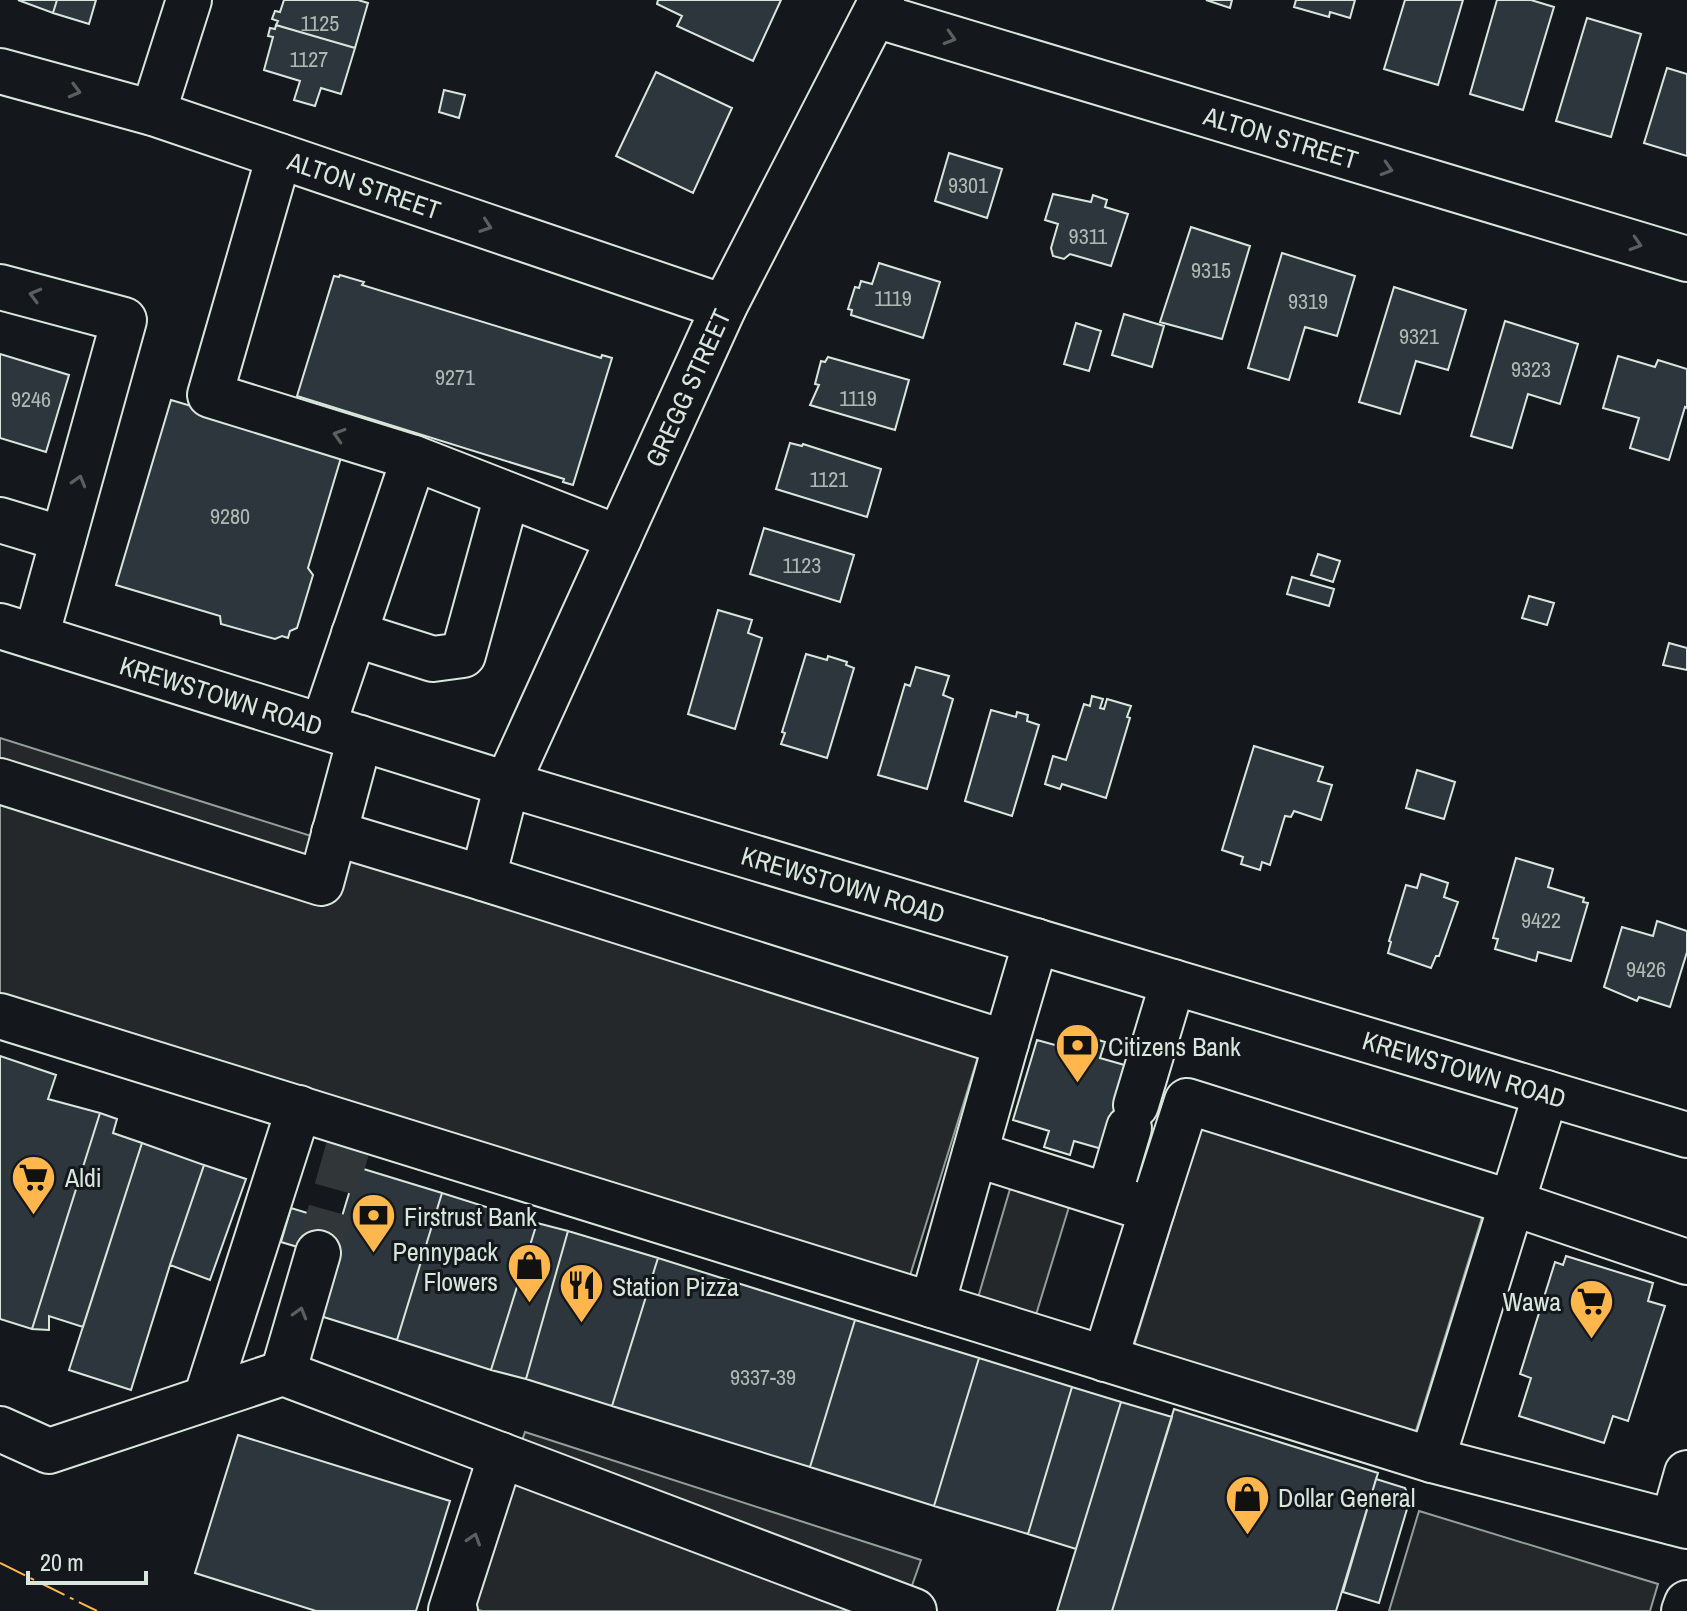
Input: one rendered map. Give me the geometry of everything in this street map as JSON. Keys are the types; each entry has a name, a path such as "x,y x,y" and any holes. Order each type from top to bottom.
{"street":[{"path":"153,113 189,0"},
{"name":"ALTON STREET","path":"879,8 1687,259"},
{"name":"GREGG STREET","path":"483,878 507,784 724,307 879,8"},
{"name":"ALTON STREET","path":"0,71 153,113 724,307"},
{"path":"279,156 210,395 414,458 619,538"},
{"path":"0,287 124,320 63,539 18,631"},
{"path":"0,781 321,883 334,833 341,732 354,634 414,458"},
{"path":"354,634 433,659 463,655 507,495"},
{"path":"0,520 63,539"},
{"name":"KREWSTOWN ROAD","path":"18,631 507,784 1687,1135"},
{"path":"334,833 1006,1043"},
{"path":"932,1305 1036,941"},
{"path":"1109,1195 1173,982"},
{"path":"0,1016 1432,1460 1680,1524 1687,1473"},
{"path":"1432,1460 1546,1093"},
{"path":"1105,1359 1187,1101 1512,1203 1687,1262"},
{"path":"206,1398 299,1108"},
{"path":"975,1154 1152,1210"},
{"path":"283,1373 318,1253"},
{"path":"0,1429 49,1451 283,1373 501,1455 868,1603 914,1611"},
{"path":"455,1611 451,1610 501,1455"},
{"path":"1684,1611 1687,1603"}],"shaded area":[{"path":"0,738 981,1047 908,1282 0,996"},
{"path":"1203,1122 1484,1211 1414,1437 1133,1349"},
{"path":"1010,1189 1069,1207 1035,1318 977,1301"},
{"path":"525,1432 921,1560 903,1611 482,1611 465,1606"},
{"path":"1419,1511 1658,1584 1650,1611 1389,1611"}],"building":[{"path":"18,0 57,0 53,13"},
{"path":"57,0 96,0 89,24 53,13"},
{"path":"284,0 358,0 368,3 355,48 276,25 278,21 272,19 275,11 280,12"},
{"path":"658,0 781,0 753,61 677,26 682,16 657,4"},
{"path":"1206,0 1232,0 1230,8"},
{"path":"1296,0 1355,0 1350,18 1330,12 1329,17 1294,7"},
{"path":"1405,0 1463,0 1438,85 1384,69"},
{"path":"1497,0 1531,0 1554,7 1523,110 1470,94"},
{"path":"1587,18 1641,34 1611,137 1556,121"},
{"path":"276,25 355,48 341,94 321,88 315,106 294,100 300,81 264,70 273,37 268,36 270,28 275,29"},
{"path":"1667,68 1687,74 1687,156 1644,143"},
{"path":"656,72 732,108 693,193 616,156"},
{"path":"444,90 465,95 459,118 439,112"},
{"path":"949,153 1002,169 987,218 935,201"},
{"path":"1053,194 1091,202 1093,195 1107,200 1105,207 1128,214 1111,266 1070,254 1064,259 1053,256 1051,248 1058,224 1045,220"},
{"path":"1191,227 1250,246 1222,339 1160,322"},
{"path":"1282,253 1355,276 1337,336 1305,327 1289,380 1248,368"},
{"path":"879,263 940,282 923,338 851,315 852,310 848,309 855,287 859,288 861,281 872,284"},
{"path":"334,276 364,282 362,285 601,358 602,355 612,358 573,485 563,482 564,479 297,396"},
{"path":"1394,287 1466,310 1448,370 1416,361 1400,414 1359,402"},
{"path":"1124,314 1164,326 1152,367 1112,355"},
{"path":"1505,321 1578,344 1560,404 1528,394 1512,448 1471,436"},
{"path":"1076,323 1101,331 1089,371 1064,364"},
{"path":"0,354 69,375 46,452 0,438"},
{"path":"1618,356 1655,367 1658,360 1687,369 1687,408 1669,460 1630,448 1639,418 1603,408"},
{"path":"828,357 909,380 895,430 810,405 819,385 815,384 821,361 825,362"},
{"path":"171,400 343,451 308,568 313,575 297,628 290,631 288,638 282,636 275,639 221,624 220,616 116,585"},
{"path":"790,443 803,444 881,469 867,517 776,489"},
{"path":"764,528 854,555 840,602 750,574"},
{"path":"1318,554 1340,561 1333,582 1311,575"},
{"path":"1292,577 1334,589 1329,606 1287,594"},
{"path":"1529,596 1554,603 1547,625 1522,618"},
{"path":"718,610 752,620 748,633 762,638 735,729 688,714"},
{"path":"1669,643 1687,648 1687,670 1663,665"},
{"path":"806,654 827,660 828,656 847,662 846,665 854,668 827,758 781,744"},
{"path":"916,667 949,676 943,695 953,699 927,789 878,775 905,684 910,686"},
{"path":"1092,696 1103,699 1100,708 1104,709 1107,699 1131,706 1106,798 1062,784 1060,789 1045,784 1053,756 1066,760 1084,704 1090,706"},
{"path":"991,710 1016,717 1017,712 1028,715 1027,721 1039,725 1012,816 965,801"},
{"path":"1254,746 1323,767 1318,781 1332,785 1321,820 1294,811 1291,817 1285,816 1270,865 1262,862 1260,870 1241,864 1243,857 1222,850"},
{"path":"1417,770 1455,782 1444,819 1406,808"},
{"path":"1516,858 1553,869 1548,887 1584,898 1583,902 1588,903 1571,961 1538,952 1536,961 1495,949 1498,939 1493,938"},
{"path":"1421,874 1448,883 1444,897 1458,902 1439,956 1436,956 1431,968 1388,953 1406,885 1417,888"},
{"path":"1657,921 1687,931 1687,952 1670,1007 1639,997 1637,1001 1604,987 1622,927 1653,936"},
{"name":"Citizens Bank","path":"1078,1034 1105,1042 1100,1058 1135,1068 1109,1151 1074,1141 1070,1155 1044,1147 1049,1131 1013,1120 1037,1040 1073,1050"},
{"name":"Aldi","path":"0,1056 56,1075 48,1099 100,1113 32,1329 0,1319"},
{"path":"100,1113 117,1119 113,1133 142,1143 83,1327 49,1316 49,1330 32,1329"},
{"path":"142,1143 204,1165 131,1390 69,1370"},
{"path":"204,1165 246,1179 210,1280 170,1265"},
{"name":"Firstrust Bank","path":"357,1167 442,1193 397,1340 314,1314 331,1257 281,1242 291,1208 340,1223"},
{"path":"442,1193 537,1223 491,1370 397,1340"},
{"path":"537,1223 568,1231 526,1379 491,1370"},
{"path":"568,1231 658,1258 612,1406 526,1379"},
{"name":"Wawa","path":"1566,1256 1653,1283 1648,1301 1665,1306 1628,1421 1613,1416 1604,1443 1519,1416 1531,1378 1520,1374 1555,1262 1563,1265"},
{"path":"658,1258 855,1320 810,1467 612,1406"},
{"path":"855,1320 979,1358 934,1506 810,1467"},
{"path":"979,1358 1072,1387 1028,1534 934,1506"},
{"path":"1072,1387 1121,1402 1076,1549 1028,1534"},
{"path":"1121,1402 1172,1417 1112,1611 1057,1611"},
{"name":"Dollar General","path":"1174,1409 1378,1473 1336,1611 1112,1611"},
{"path":"238,1435 450,1501 416,1611 316,1611 195,1573"},
{"path":"1376,1479 1405,1488 1410,1499 1379,1603 1343,1592"}],"tunnel":[{"path":"318,1253 354,1126"}],"power":[{"path":"0,1563 97,1611"}],"place":[{"name":"Citizens Bank","path":"1077,1085"},
{"name":"Aldi","path":"34,1216"},
{"name":"Firstrust Bank","path":"373,1255"},
{"name":"Pennypack Flowers","path":"529,1305"},
{"name":"Station Pizza","path":"581,1325"},
{"name":"Wawa","path":"1592,1340"},
{"name":"Dollar General","path":"1247,1536"}]}
